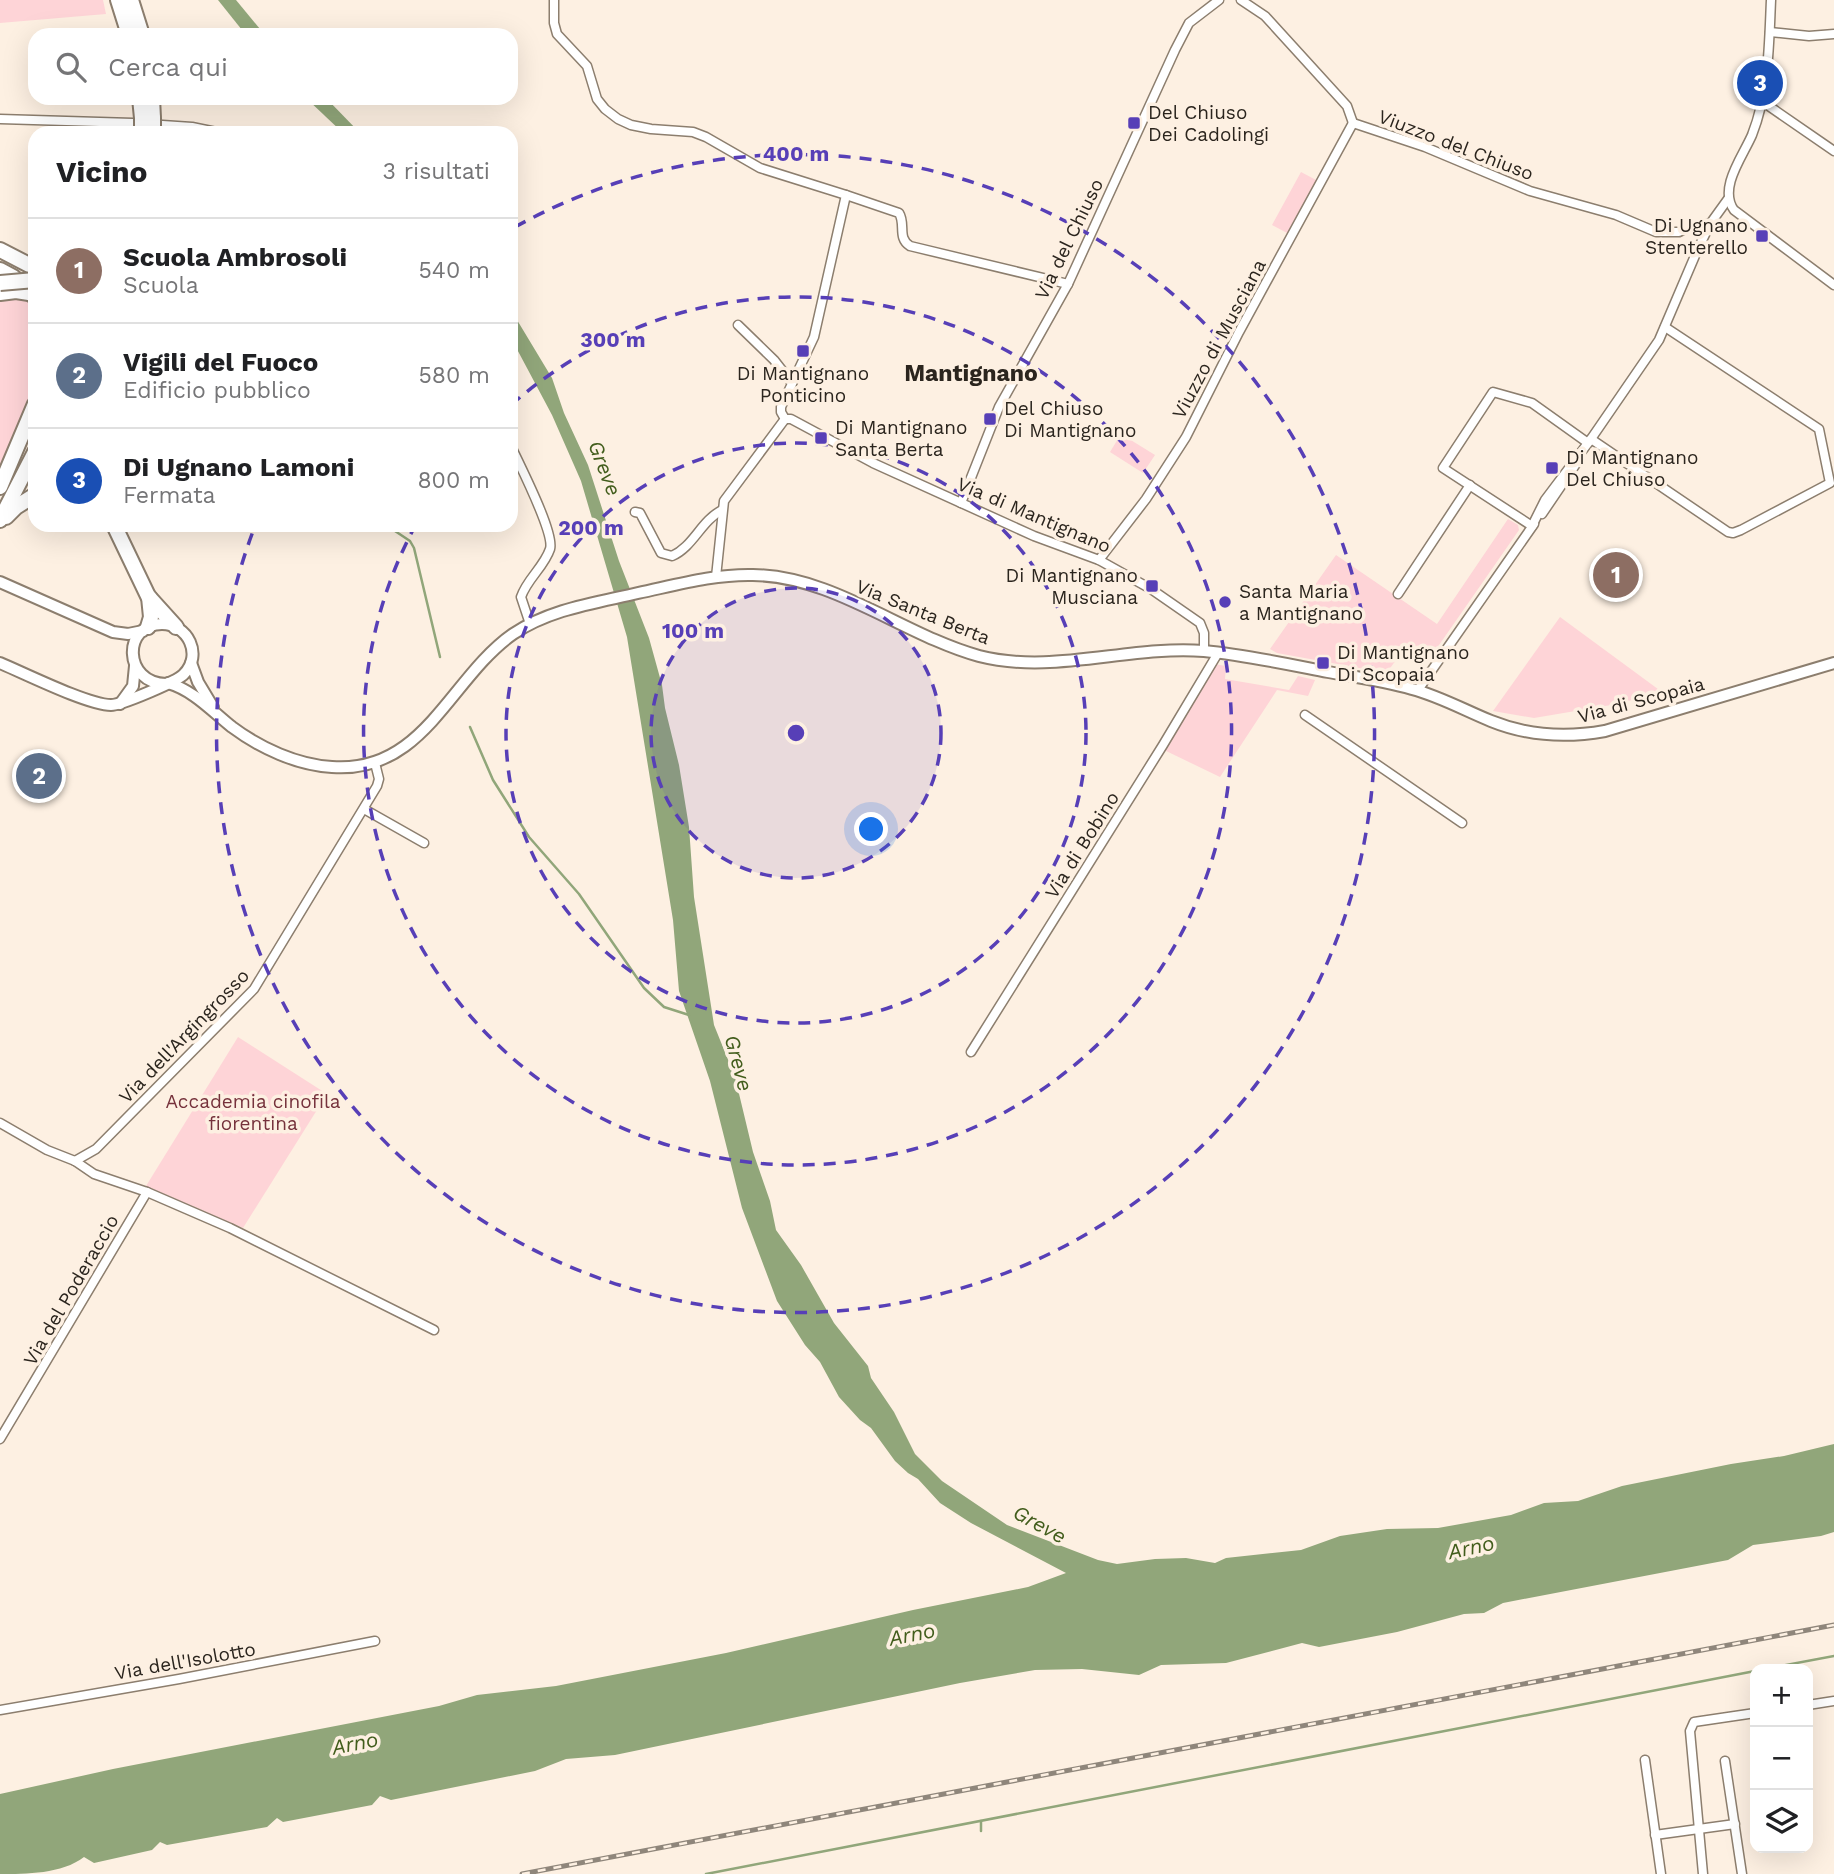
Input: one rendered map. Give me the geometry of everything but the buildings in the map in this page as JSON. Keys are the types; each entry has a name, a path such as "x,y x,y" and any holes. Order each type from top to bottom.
{"highway":[{"path":"118,0 128,28"},
{"path":"131,0 140,28"},
{"path":"141,105 145,126"},
{"path":"145,126 150,105"},
{"path":"0,250 28,264"},
{"path":"4,277 28,287"},
{"path":"0,293 28,290"},
{"path":"0,487 28,421"},
{"path":"0,495 28,441"},
{"path":"0,522 28,467"},
{"path":"0,522 28,499"},
{"path":"117,532 148,596 151,613 146,629"},
{"path":"148,596 176,627"}],"street":[{"path":"554,0 557,34 587,66 597,99 618,119 651,129 693,132 760,168 899,213 902,216 902,237 910,246 1068,284"},
{"name":"Via del Chiuso","path":"961,503 999,407 1068,284 1189,23 1219,0"},
{"name":"Viuzzo del Chiuso","path":"1241,0 1265,16 1347,106 1353,123 1424,147 1530,191 1616,215 1656,232 1679,232 1691,226 1710,224"},
{"path":"1204,651 1289,664 1418,690 1532,526 1545,500 1659,340 1710,224 1728,199 1729,188 1753,133 1763,102 1771,0"},
{"path":"1770,32 1809,36 1834,34"},
{"path":"1763,102 1834,151"},
{"path":"0,119 127,126"},
{"name":"Viuzzo di Musciana","path":"1098,560 1146,499 1186,437 1239,332 1353,123"},
{"path":"716,577 722,510 727,495 785,419 781,407 811,347 818,326 846,195"},
{"path":"1728,199 1734,210 1834,285"},
{"path":"738,325 774,360 792,383"},
{"path":"1532,526 1443,468 1493,392 1532,403 1728,532 1741,530 1830,483 1819,429 1665,327"},
{"name":"Via di Mantignano","path":"785,419 791,419 873,463 1034,536 1098,560 1138,581 1197,620 1204,633 1204,651"},
{"path":"518,462 542,515 551,543 547,556 528,582 522,597 530,624"},
{"path":"1398,594 1470,485"},
{"path":"635,512 640,513 661,553 672,556 680,552 710,517 722,510"},
{"name":"Via Santa Berta","path":"375,763 412,741 433,721 486,659 508,638 530,624 575,607 716,577 765,575 798,581 943,643 979,656 1003,660 1039,661 1153,651 1204,651"},
{"path":"0,582 113,632 135,634 165,624 176,627 189,639 193,651 185,674 135,699 106,705 0,663"},
{"path":"120,704 133,686 133,646 146,629"},
{"path":"113,632 147,680 167,683 187,692 259,743 299,761 339,768 375,763"},
{"name":"Via di Bobino","path":"971,1052 1163,745 1217,653"},
{"path":"191,663 198,682 219,715"},
{"name":"Via di Scopaia","path":"1418,690 1518,730 1550,735 1578,735 1653,718 1834,663"},
{"path":"1305,715 1462,823"},
{"name":"Via dell'Argingrosso","path":"75,1161 96,1149 254,989 377,786 379,779 375,763"},
{"path":"364,809 424,843"},
{"path":"0,1123 59,1157 75,1161 94,1174 147,1192 230,1228 434,1330"},
{"name":"Via del Poderaccio","path":"0,1439 147,1192"},
{"name":"Via dell'Isolotto","path":"0,1710 375,1641"},
{"path":"1813,1704 1834,1701"},
{"path":"1703,1874 1690,1731 1694,1722 1750,1714"},
{"path":"1645,1760 1661,1874"},
{"path":"1725,1761 1742,1874"},
{"path":"1655,1835 1735,1824"}],"green space":[{"path":"0,0 103,0 106,14 0,23"},
{"path":"1301,172 1318,181 1289,234 1272,225"},
{"path":"23,297 28,300 28,411 0,469 0,298"},
{"path":"1121,434 1155,455 1143,473 1110,452"},
{"path":"1508,519 1518,525 1519,530 1430,658 1415,653 1405,654 1387,673 1277,653 1270,649 1336,555 1437,624"},
{"path":"1560,617 1662,692 1617,704 1534,718 1493,711"},
{"path":"1214,664 1226,666 1225,679 1289,690 1298,676 1315,680 1308,696 1277,690 1220,777 1164,750"},
{"name":"Accademia cinofila fiorentina","path":"238,1037 327,1094 243,1228 146,1186"}],"water":[{"path":"218,0 236,0 259,28 240,28"},
{"path":"313,105 333,105 353,126 336,126"},
{"name":"Arno","path":"518,322 552,378 564,413 588,465 619,561 649,638 679,765 689,827 694,897 714,1025 735,1077 776,1230 801,1265 834,1323 868,1366 871,1378 894,1412 915,1454 942,1481 1007,1525 1098,1560 1117,1564 1186,1558 1215,1563 1226,1558 1301,1550 1340,1536 1387,1529 1438,1528 1511,1515 1544,1503 1578,1501 1622,1486 1834,1444 1834,1532 1753,1545 1728,1560 1503,1603 1484,1613 1464,1614 1397,1632 1319,1647 1302,1643 1226,1663 1161,1665 1139,1675 1082,1669 1035,1670 960,1683 615,1755 566,1759 535,1771 391,1800 380,1796 372,1805 283,1822 277,1818 267,1827 167,1845 160,1842 152,1850 94,1863 84,1857 55,1870 0,1874 0,1794 113,1769 439,1706 477,1695 556,1686 726,1653 1028,1587 1066,1573 971,1523 940,1503 918,1479 895,1461 871,1428 839,1397 820,1362 805,1345 777,1301 742,1208 710,1081 679,991 673,920 627,637 581,481 552,415 518,351"}],"waterway":[{"path":"396,532 410,541 414,548 440,657"},
{"path":"470,727 493,780 529,837 579,894 644,988 664,1007 689,1015"},
{"path":"1792,1664 1834,1656"},
{"path":"706,1874 1750,1672"},
{"path":"981,1821 981,1831"}],"railway":[{"path":"522,1874 1834,1625"}],"place":[{"name":"Di Ugnano Lamoni","path":"1760,83"},
{"name":"Del Chiuso Dei Cadolingi","path":"1134,123"},
{"name":"Di Ugnano Stenterello","path":"1762,236"},
{"name":"Di Mantignano Ponticino","path":"803,351"},
{"name":"Del Chiuso Di Mantignano","path":"990,419"},
{"name":"Di Mantignano Santa Berta","path":"821,438"},
{"name":"Di Mantignano Del Chiuso","path":"1552,468"},
{"name":"Scuola Ambrosoli","path":"1616,575"},
{"name":"Di Mantignano Musciana","path":"1152,586"},
{"name":"Santa Maria a Mantignano","path":"1225,602"},
{"name":"Di Mantignano Di Scopaia","path":"1323,663"},
{"name":"Vigili del Fuoco","path":"39,776"}],"district":[{"name":"Mantignano","path":"971,373"}],"water label":[{"name":"Greve","path":"605,468"},
{"name":"Greve","path":"739,1063"},
{"name":"Greve","path":"1040,1524"}]}
